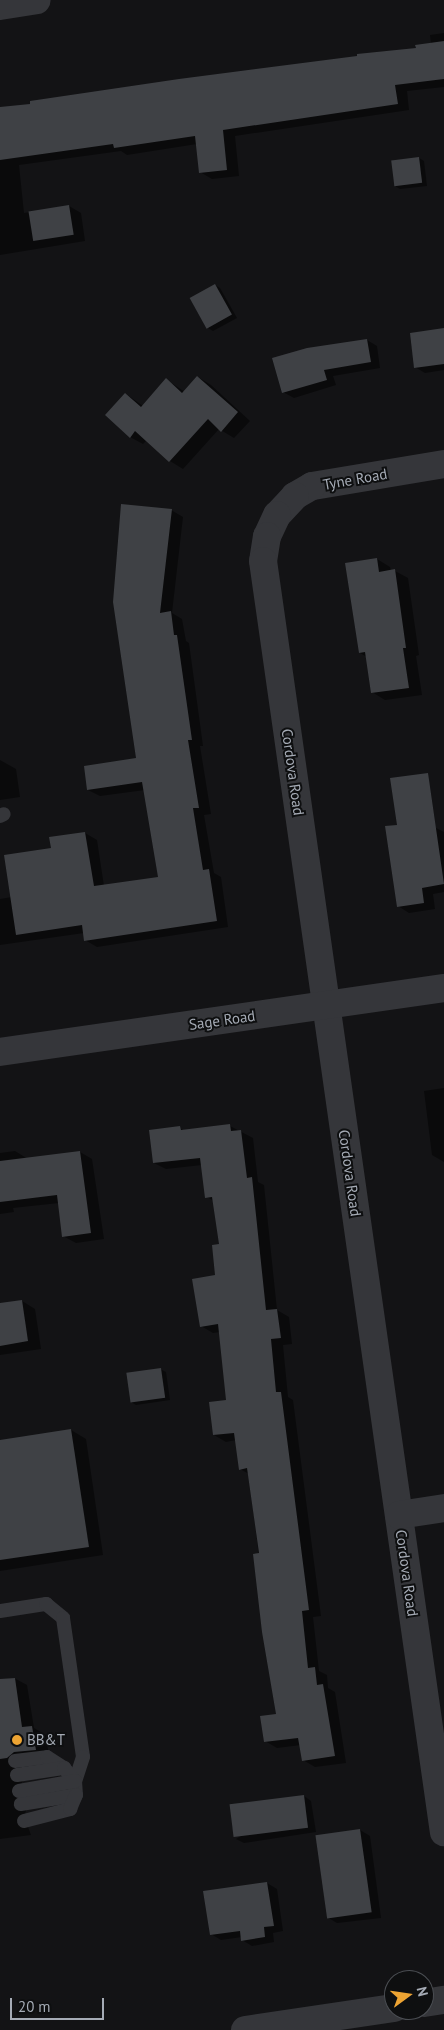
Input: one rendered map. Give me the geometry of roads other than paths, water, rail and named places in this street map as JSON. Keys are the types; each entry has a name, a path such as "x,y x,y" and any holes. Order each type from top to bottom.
{"street":[{"path":"0,6 37,0"},
{"name":"Tyne Road","path":"277,515 295,496 312,486 444,464"},
{"name":"Cordova Road","path":"277,515 267,536 263,561 444,1832"},
{"name":"Sage Road","path":"0,1052 444,988"},
{"path":"399,1515 444,1508"},
{"path":"245,2030 313,2025 384,2010"}],"lane":[{"path":"0,1611 46,1604 63,1618 84,1758 70,1809 24,1821"},
{"path":"16,1768 64,1768 75,1788"},
{"path":"20,1797 75,1788"}],"place":[{"name":"BB&T","path":"17,1740"}]}
